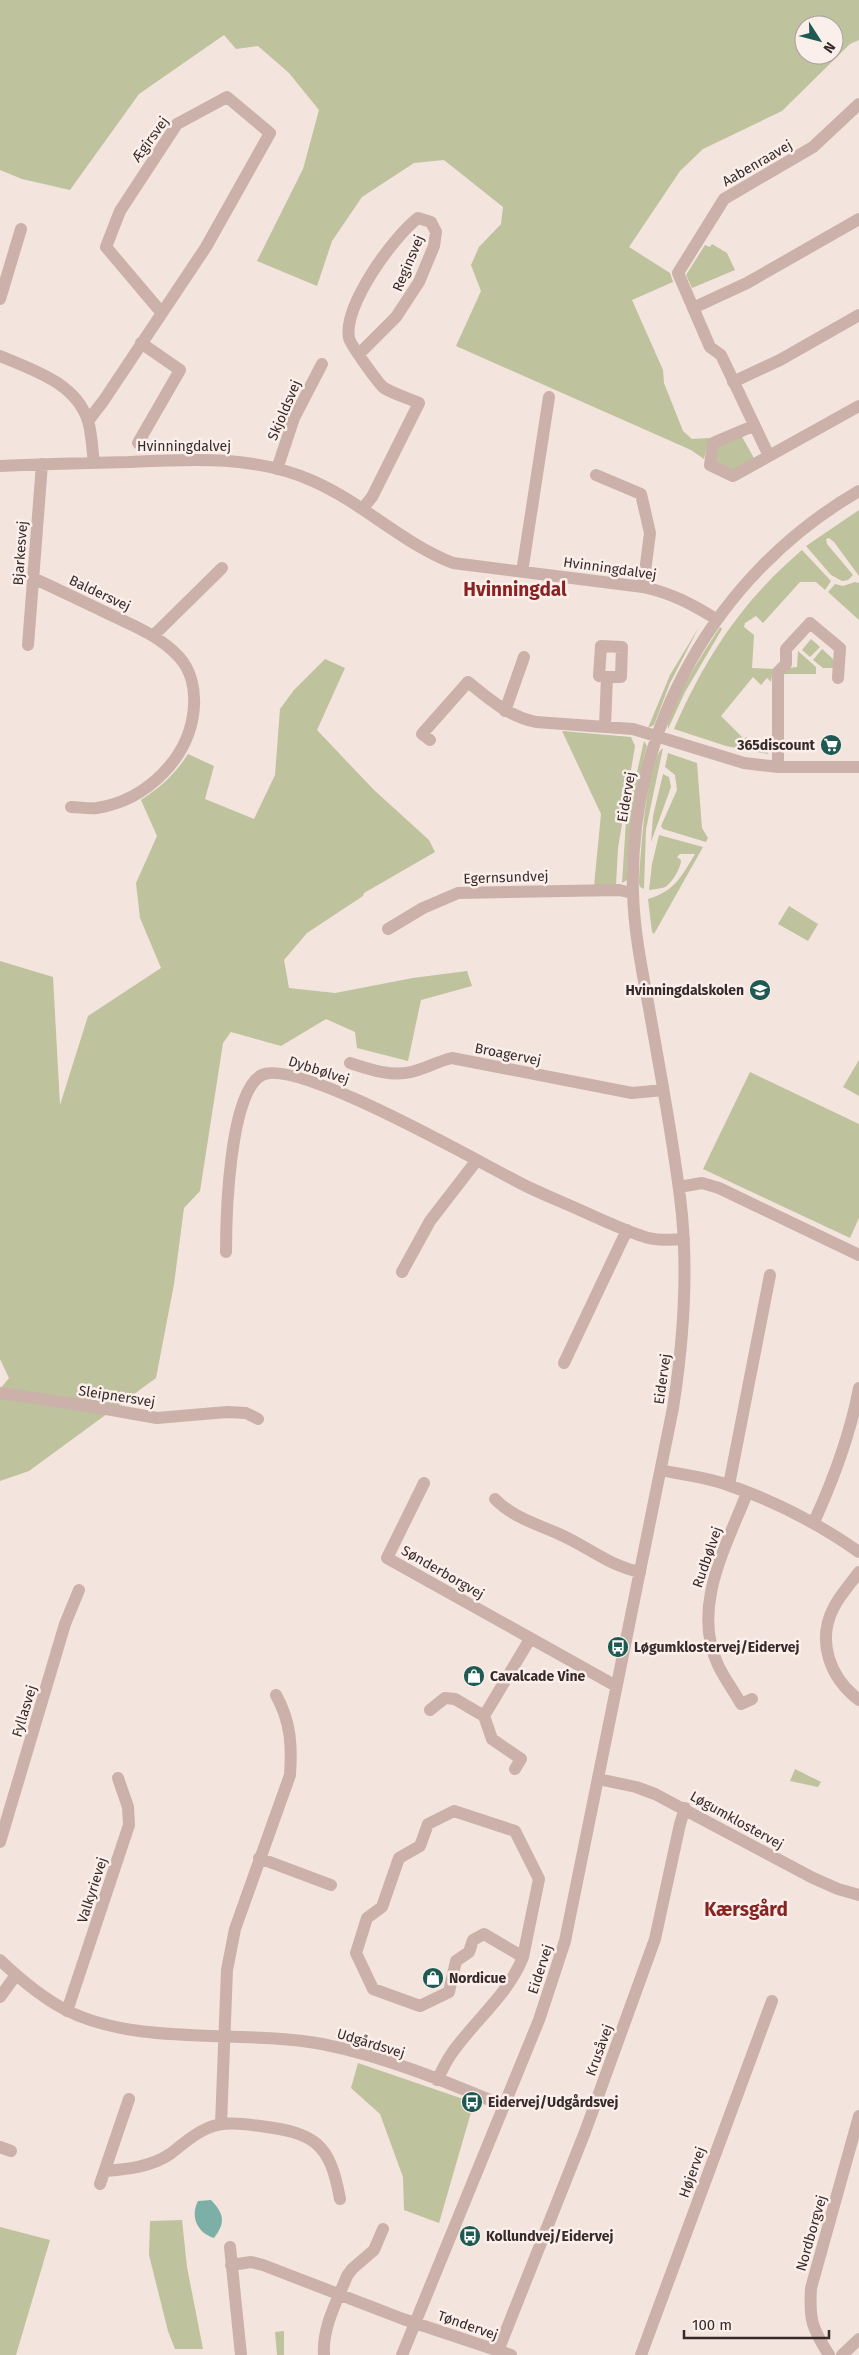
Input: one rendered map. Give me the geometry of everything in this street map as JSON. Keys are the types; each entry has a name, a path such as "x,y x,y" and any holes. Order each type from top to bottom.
{"street":[{"name":"Ægirsvej","path":"88,421 141,343 162,312 206,247 270,133 227,97 177,124 120,210 106,247 162,312"},
{"name":"Aabenraavej","path":"769,456 753,426 721,354 710,347 678,272 724,199 813,147 857,110"},
{"name":"Reginsvej","path":"359,354 396,317 419,282 434,246 436,232 431,222 418,218 405,228 390,245 358,299 348,326 349,340 359,354 383,387 419,403 372,497 363,508"},
{"path":"693,308 747,283 859,220"},
{"path":"0,298 21,229"},
{"path":"733,382 780,360 859,315"},
{"path":"138,443 180,370 141,343"},
{"path":"0,356 54,381 72,395 82,406 88,421 94,463"},
{"name":"Skjoldsvej","path":"277,469 294,418 322,364"},
{"path":"522,572 549,397"},
{"path":"753,426 714,443 710,465 733,476 859,406"},
{"name":"Hvinningdalvej","path":"0,466 205,459 243,461 277,469 310,480 363,508 413,544 437,557 454,563 664,591 686,601 716,619"},
{"name":"Bjarkesvej","path":"28,644 42,464"},
{"path":"596,475 641,494 650,533 643,587"},
{"name":"Eidervej","path":"402,2355 539,2020 565,1941 681,1360 685,1301 684,1239 679,1186 642,972 633,893 634,849 638,812 648,762 656,736 685,669 716,619 733,597 776,551 810,522 859,491"},
{"path":"154,635 222,568"},
{"name":"Baldersvej","path":"34,578 154,635 181,659 192,680 195,701 193,722 185,745 175,761 159,777 139,792 116,803 96,808 71,807"},
{"path":"778,767 778,672 786,664 786,649 810,623 840,648 838,678"},
{"path":"506,711 524,657"},
{"path":"605,726 607,677"},
{"path":"430,740 422,734 468,682 506,711 521,719 536,722 633,729 744,763 778,767 859,768"},
{"name":"Egernsundvej","path":"388,929 423,908 458,893 619,890 633,893"},
{"name":"Broagervej","path":"350,1063 396,1074 412,1072 439,1060 452,1058 632,1094 662,1090"},
{"name":"Dybbølvej","path":"226,1252 225,1213 232,1149 243,1101 254,1083 262,1075 275,1072 341,1091 527,1186 627,1230 656,1239 684,1239"},
{"path":"402,1272 430,1221 477,1160"},
{"path":"679,1186 702,1183 718,1188 859,1256"},
{"path":"564,1363 627,1230"},
{"path":"729,1485 770,1275"},
{"path":"814,1522 843,1455 852,1426 859,1388"},
{"name":"Sleipnersvej","path":"0,1393 158,1418 227,1412 246,1413 258,1419"},
{"path":"660,1470 729,1485 814,1522 859,1552"},
{"name":"Sønderborgvej","path":"424,1483 387,1558 616,1686"},
{"name":"Rudbølvej","path":"747,1493 711,1586 707,1615 710,1641 718,1665 741,1704 752,1698"},
{"path":"495,1499 502,1506 539,1527 559,1534 616,1566 640,1572"},
{"path":"859,1572 834,1606 827,1625 826,1641 828,1659 835,1676 849,1693 859,1700"},
{"name":"Fyllasvej","path":"0,1842 65,1624 79,1590"},
{"path":"484,1716 530,1639"},
{"path":"221,2124 227,1970 233,1937 259,1858 290,1775 292,1751 290,1730 285,1711 276,1695"},
{"path":"430,1710 445,1698 454,1699 484,1716 492,1739 521,1759 515,1769"},
{"name":"Valkyrievej","path":"67,2011 129,1825 128,1807 118,1778"},
{"name":"Løgumklostervej","path":"598,1779 636,1787 685,1808 805,1874 838,1889 859,1895"},
{"name":"Krusåvej","path":"505,2353 654,1939 685,1808"},
{"path":"436,2080 452,2053 507,1987 523,1957 539,1878 515,1831 454,1811 428,1824 420,1846 399,1858 382,1907 366,1918 356,1953 373,1990 420,2006 449,1992 456,1961 469,1952 472,1940 484,1934 523,1957"},
{"path":"259,1858 331,1885"},
{"name":"Udgårdsvej","path":"0,1960 41,1995 67,2011 105,2025 140,2032 274,2037 323,2044 376,2058 504,2106"},
{"path":"0,1997 16,1975"},
{"name":"Højervej","path":"641,2355 772,2001"},
{"path":"100,2184 129,2099"},
{"name":"Nordborgvej","path":"829,2355 813,2329 809,2311 811,2288 859,2116"},
{"path":"104,2171 150,2163 168,2155 208,2128 221,2124 239,2123 281,2129 305,2135 319,2145 328,2157 336,2174 340,2199"},
{"path":"324,2355 323,2342 347,2276 352,2269 374,2250 383,2229"},
{"path":"230,2247 241,2355"},
{"name":"Tøndervej","path":"231,2264 251,2262 262,2265 339,2296 505,2353"},
{"path":"842,2355 859,2339"}],"green space":[{"path":"0,0 859,0 859,40 850,44 844,50 844,15 794,15 794,65 829,65 782,111 703,149 680,171 629,247 670,273 673,282 632,300 663,370 664,383 683,431 692,439 709,438 704,459 691,450 456,346 481,291 471,265 479,247 501,224 503,207 444,160 414,163 362,197 332,241 317,286 257,261 303,169 319,110 289,73 258,46 236,49 224,35 139,94 70,190 22,179 0,170"},
{"path":"712,244 727,253 735,270 692,288 686,275 705,245 710,247"},
{"path":"741,435 755,460 734,472 717,464 715,459 717,447"},
{"path":"859,510 859,576 834,542 829,538 826,539 827,544 853,575 848,580 842,581 831,575 806,546"},
{"path":"802,550 831,581 825,590 816,582 800,582 763,623 756,616 745,623 744,627 754,635 752,668 777,669 772,675 771,682 767,678 761,685 753,677 721,716 744,739 746,737 751,741 756,737 764,744 770,739 768,754 726,746 674,729 699,678 727,632 761,590"},
{"path":"855,582 859,583 859,620 828,592 835,584 843,586"},
{"path":"699,627 670,683 654,725 648,728 670,675"},
{"path":"720,627 722,629 685,692 668,729 669,720 680,693"},
{"path":"811,639 820,647 810,657 802,650"},
{"path":"822,649 833,659 833,668 823,668 813,660"},
{"path":"798,651 816,667 816,674 784,674 789,668 797,667"},
{"path":"325,659 345,668 317,730 374,790 429,840 435,852 364,893 363,896 307,933 284,960 289,988 335,993 413,978 467,971 472,986 421,1000 408,1061 357,1048 355,1032 326,1019 281,1046 231,1032 223,1043 200,1191 184,1208 174,1284 156,1378 29,1471 0,1481 0,1389 9,1378 0,1359 0,961 53,977 60,1105 88,1016 161,968 140,918 136,883 157,836 141,800 167,780 188,754 214,766 205,799 254,819 275,775 280,709 294,690"},
{"path":"562,731 631,737 635,746 618,848 616,885 594,886 601,814"},
{"path":"644,741 647,746 633,812 627,880 622,883 626,821"},
{"path":"663,748 646,829 644,889 640,887 639,883 645,811 652,771 657,756"},
{"path":"668,753 697,763 702,828 708,838 706,842 663,829 661,826 677,790 675,775 665,767"},
{"path":"663,774 669,777 671,787 651,842 653,816"},
{"path":"659,835 703,847 654,934 652,932 648,899 665,892 671,887 681,876 695,854 680,854 677,857 681,860 679,867 676,875 670,882 665,887 649,890 652,864"},
{"path":"789,906 818,924 808,941 778,924"},
{"path":"859,1060 859,1096 843,1087"},
{"path":"750,1072 859,1124 859,1218 850,1238 703,1169"},
{"path":"795,1769 821,1782 818,1787 790,1781"},
{"path":"358,2063 469,2101 467,2107 472,2109 439,2223 404,2210 403,2177 380,2114 351,2088"},
{"path":"182,2220 187,2267 203,2349 175,2349 168,2331 149,2255 150,2221"},
{"path":"0,2227 50,2240 16,2355 0,2355"},
{"path":"284,2331 284,2355 277,2355 275,2332"}],"water":[{"path":"211,2200 219,2210 222,2218 222,2223 214,2238 208,2236 199,2228 195,2218 198,2201"}],"place":[{"name":"365discount","path":"831,745"},
{"name":"Hvinningdalskolen","path":"760,990"},
{"name":"Løgumklostervej/Eidervej","path":"618,1647"},
{"name":"Cavalcade Vine","path":"474,1676"},
{"name":"Nordicue","path":"433,1978"},
{"name":"Eidervej/Udgårdsvej","path":"472,2102"},
{"name":"Kollundvej/Eidervej","path":"470,2236"}],"district":[{"name":"Hvinningdal","path":"515,589"},
{"name":"Kærsgård","path":"746,1909"}]}
